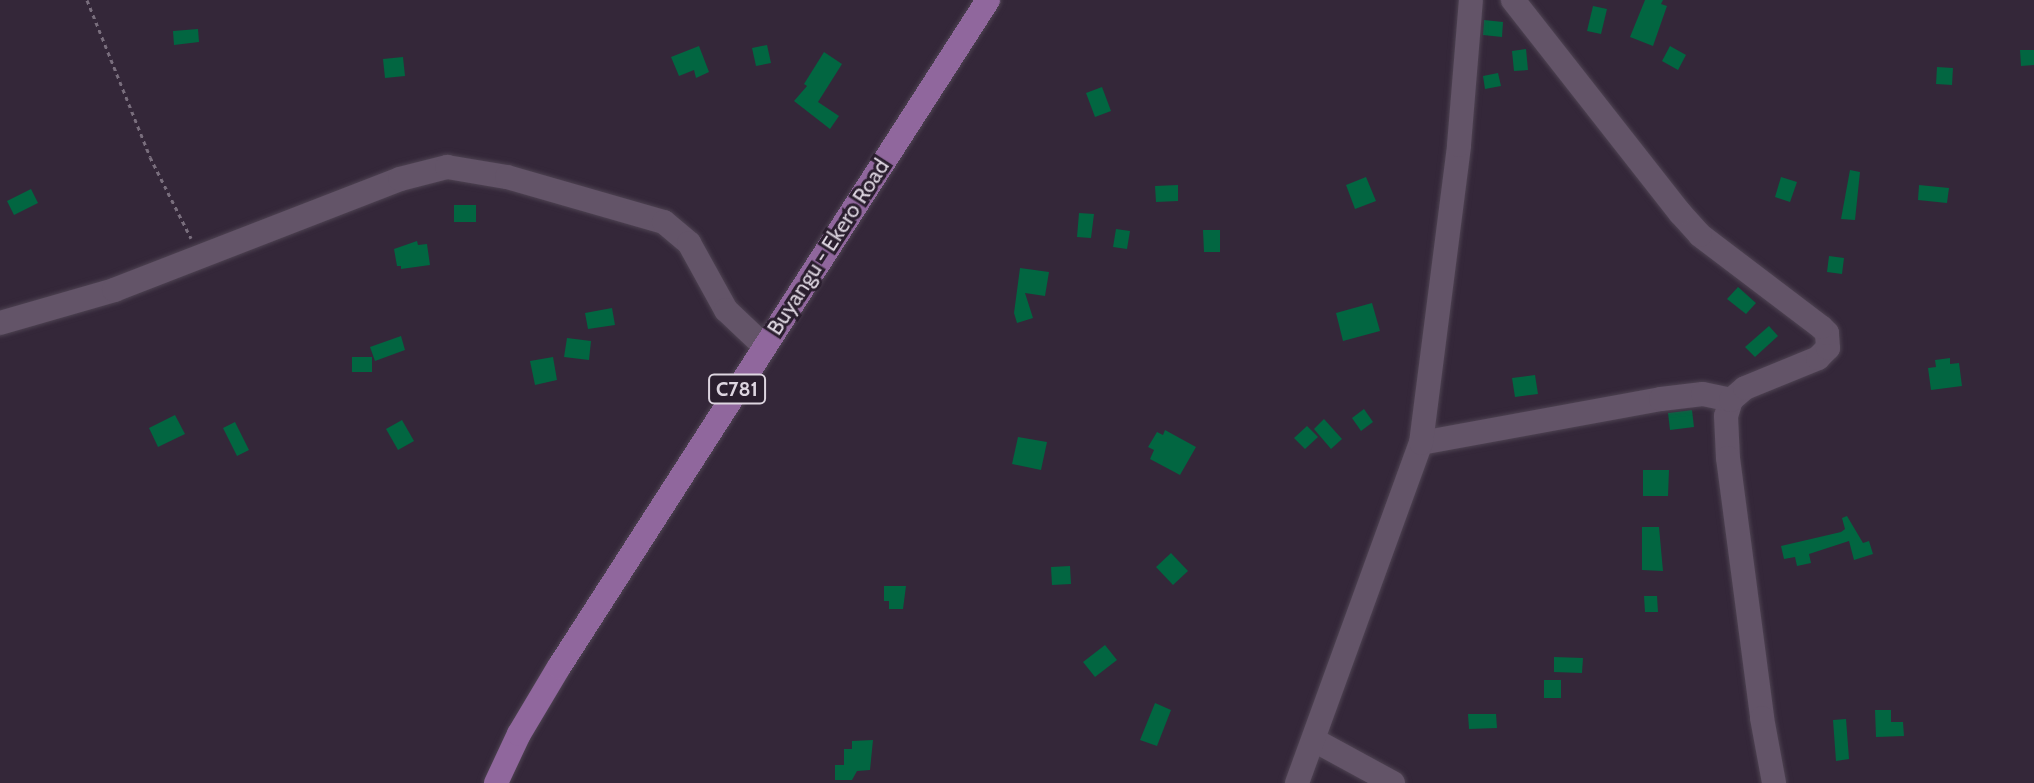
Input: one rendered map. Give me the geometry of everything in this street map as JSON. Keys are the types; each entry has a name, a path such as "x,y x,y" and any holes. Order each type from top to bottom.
{"main road":[{"name":"Buyangu - Ekero Road","path":"496,783 544,690 988,0"}],"street":[{"path":"1297,783 1421,443 1457,161 1471,0"},
{"path":"1513,0 1657,186 1700,235 1827,333 1828,348 1818,358 1745,388 1731,400 1726,416 1728,458 1762,718 1774,783"},
{"path":"0,323 114,290 421,172 447,167 478,171 664,222 689,243 726,310 764,346"},
{"path":"1421,443 1661,399 1703,394 1731,400"},
{"path":"1314,740 1393,783"}],"path":[{"path":"87,0 150,157 202,255"}],"building":[{"path":"1645,0 1663,0 1661,4 1667,6 1653,46 1630,37"},
{"path":"1593,6 1607,9 1601,34 1587,31"},
{"path":"1484,20 1503,22 1502,37 1483,35"},
{"path":"198,29 199,42 174,45 173,31"},
{"path":"767,45 771,63 756,66 752,48"},
{"path":"699,46 709,72 696,78 694,70 679,76 671,57"},
{"path":"1670,46 1686,55 1678,70 1662,61"},
{"path":"1526,49 1528,70 1514,71 1512,51"},
{"path":"2020,50 2034,50 2034,65 2021,66"},
{"path":"824,52 842,64 818,102 839,116 830,129 794,101 807,86 804,84"},
{"path":"403,57 405,76 385,78 383,59"},
{"path":"1937,67 1953,68 1952,85 1936,84"},
{"path":"1498,73 1501,86 1485,89 1483,76"},
{"path":"1102,87 1111,111 1095,117 1086,93"},
{"path":"1850,170 1860,172 1855,220 1841,219"},
{"path":"1366,177 1376,201 1355,209 1346,185"},
{"path":"1781,177 1797,182 1790,202 1775,197"},
{"path":"1178,185 1178,201 1156,202 1155,186"},
{"path":"1919,185 1949,188 1947,203 1918,200"},
{"path":"31,189 38,203 14,215 7,201"},
{"path":"454,205 476,205 476,222 454,222"},
{"path":"1079,213 1094,214 1091,238 1077,237"},
{"path":"1116,229 1130,231 1127,249 1113,247"},
{"path":"1203,230 1220,230 1220,252 1204,252"},
{"path":"417,241 418,245 427,244 430,265 401,269 397,266 394,249"},
{"path":"1829,256 1844,258 1842,274 1827,272"},
{"path":"1020,268 1049,272 1045,296 1025,293 1033,318 1017,323 1014,313"},
{"path":"1738,287 1756,303 1746,314 1727,299"},
{"path":"1372,303 1380,331 1343,341 1336,313"},
{"path":"612,308 615,325 588,329 585,313"},
{"path":"1769,326 1778,336 1755,357 1745,347"},
{"path":"401,336 405,350 375,361 370,347"},
{"path":"567,338 591,341 589,360 564,357"},
{"path":"352,357 372,357 372,372 352,372"},
{"path":"553,357 557,380 535,385 530,361"},
{"path":"1950,358 1950,364 1959,363 1962,386 1931,390 1928,368 1936,367 1935,360"},
{"path":"1535,375 1538,394 1515,397 1512,378"},
{"path":"1364,409 1373,422 1361,431 1352,418"},
{"path":"1692,410 1694,427 1670,430 1668,413"},
{"path":"175,415 185,434 158,447 149,428"},
{"path":"1324,419 1342,439 1331,449 1314,429"},
{"path":"402,420 414,441 398,450 386,429"},
{"path":"235,422 249,450 237,456 223,428"},
{"path":"1307,426 1318,437 1305,449 1294,438"},
{"path":"1165,430 1196,447 1180,475 1150,459 1154,450 1148,447 1157,432 1163,435"},
{"path":"1018,437 1047,442 1041,470 1012,464"},
{"path":"1643,470 1669,470 1668,496 1643,496"},
{"path":"1847,516 1863,543 1869,541 1873,554 1854,560 1849,541 1809,554 1811,563 1797,566 1795,557 1784,559 1781,546 1841,532 1845,529 1842,518"},
{"path":"1642,527 1659,527 1663,571 1642,570"},
{"path":"1171,553 1188,571 1173,585 1156,567"},
{"path":"1070,566 1071,584 1052,585 1051,567"},
{"path":"884,586 906,586 903,609 889,609 889,601 884,601"},
{"path":"1644,596 1657,596 1658,612 1645,612"},
{"path":"1105,645 1117,660 1095,677 1083,662"},
{"path":"1554,657 1583,658 1582,673 1554,672"},
{"path":"1544,680 1561,680 1561,698 1544,698"},
{"path":"1155,703 1171,710 1157,746 1140,740"},
{"path":"1875,710 1891,710 1891,722 1903,722 1904,736 1876,737"},
{"path":"1468,714 1496,714 1497,728 1469,729"},
{"path":"1846,719 1849,759 1836,761 1833,720"},
{"path":"873,740 870,770 857,771 852,780 835,780 835,765 844,765 844,749 852,749 852,741"}]}
